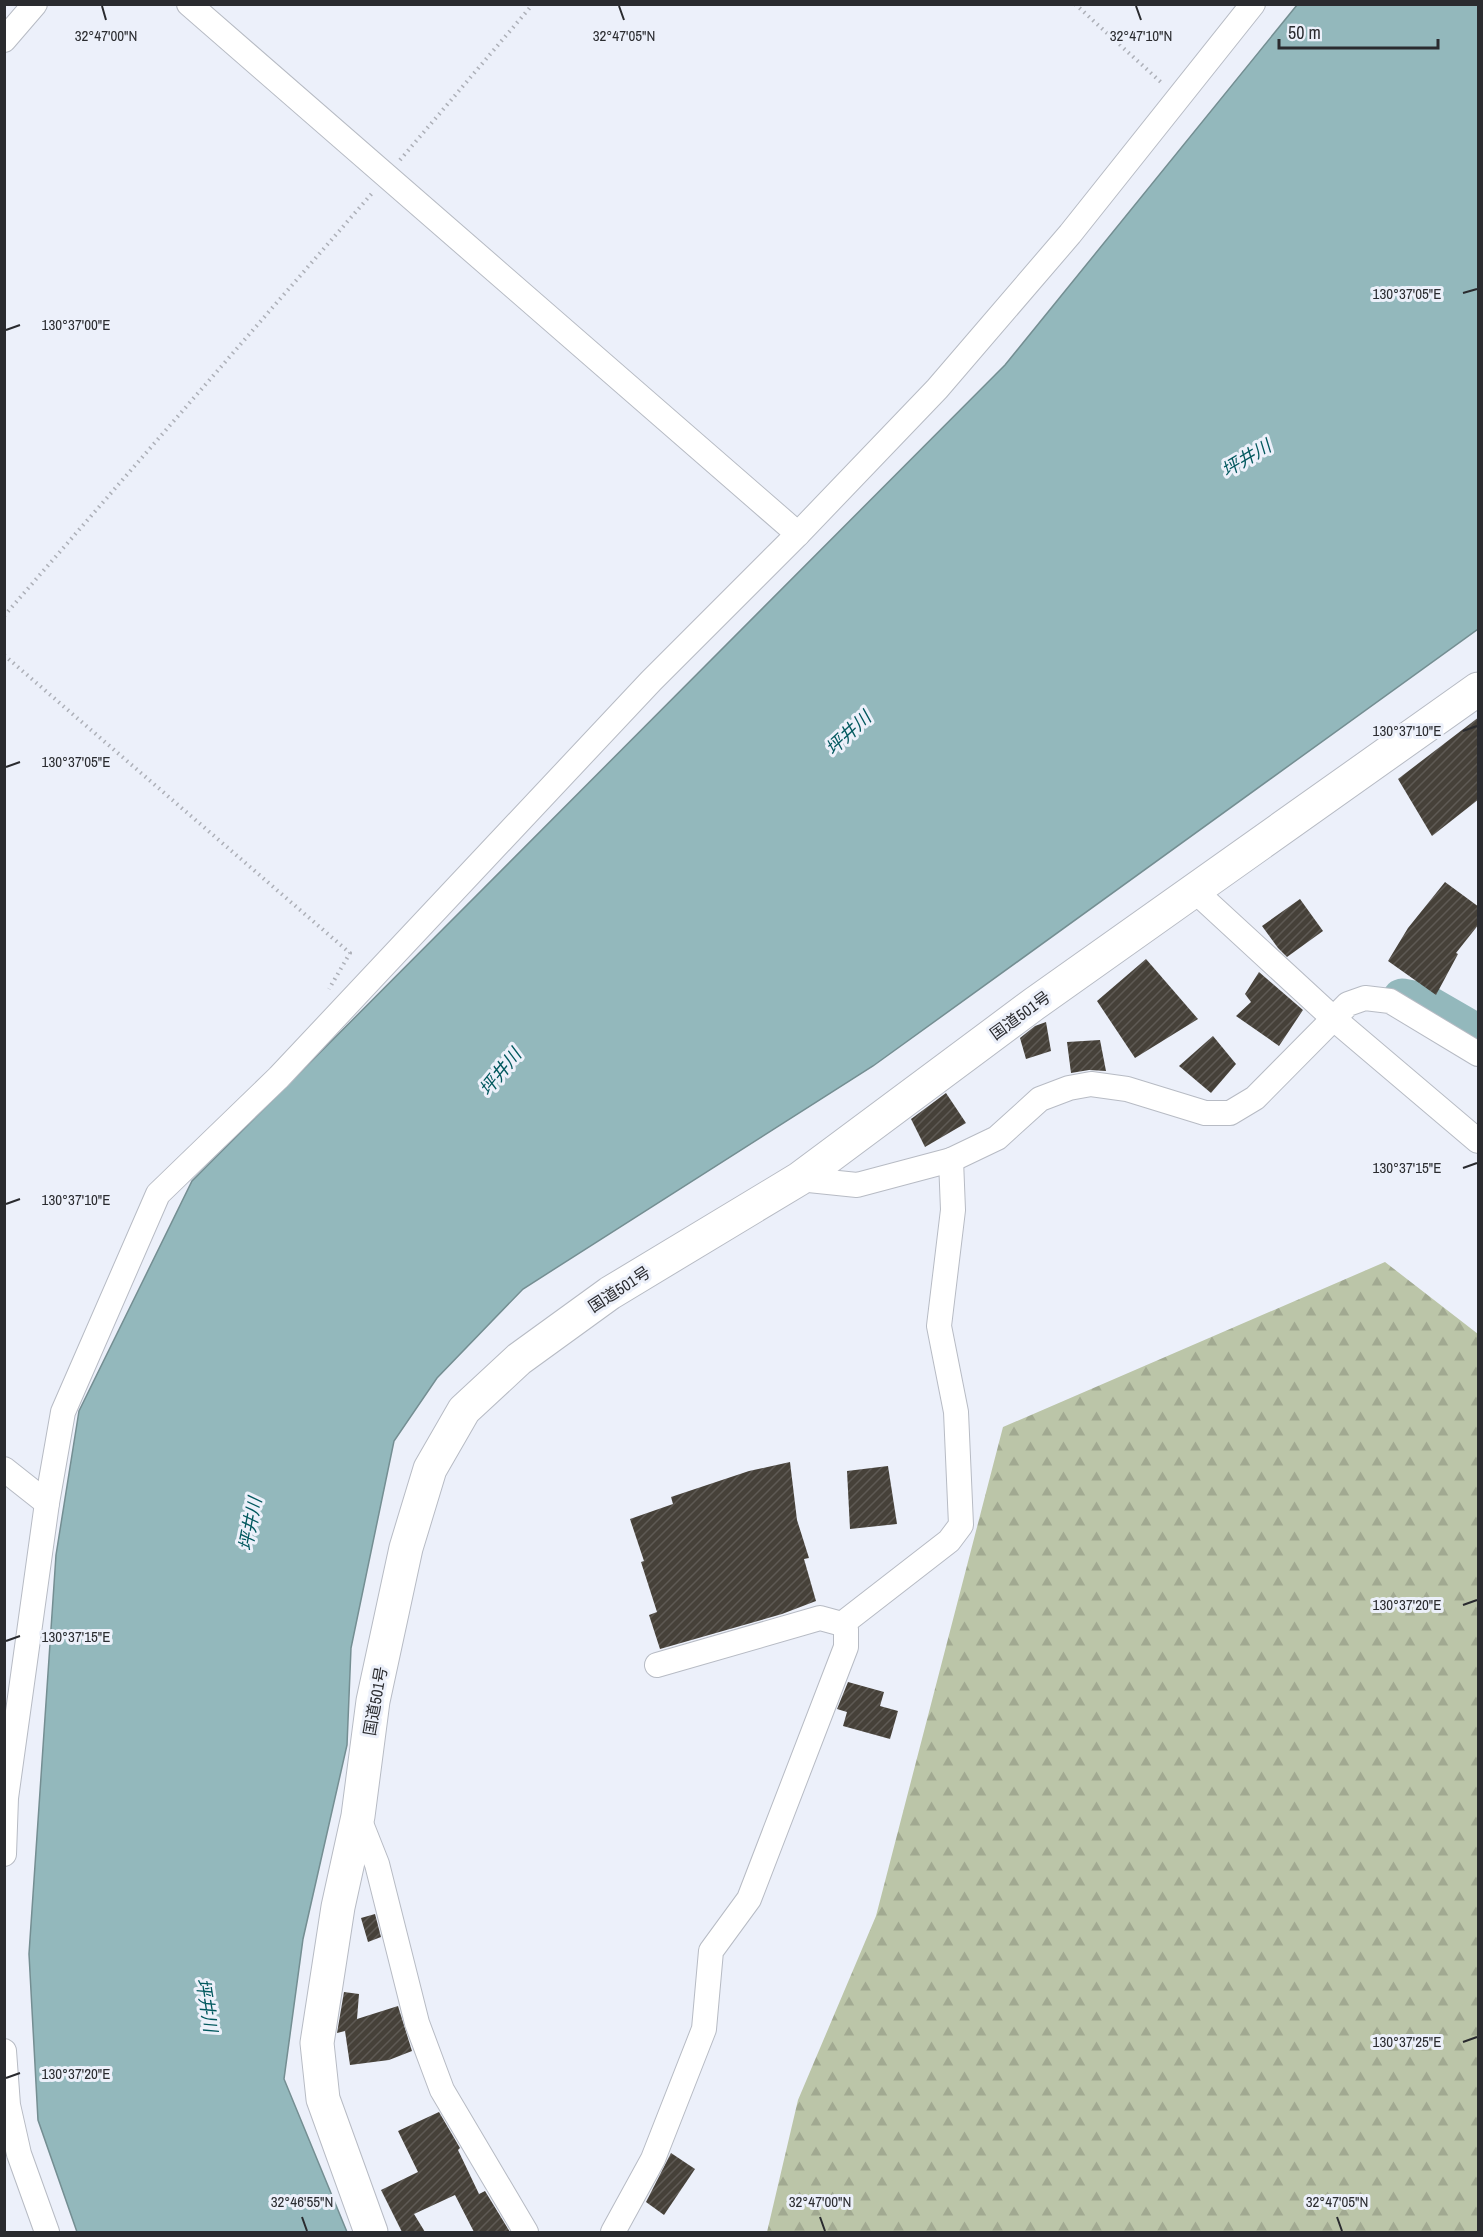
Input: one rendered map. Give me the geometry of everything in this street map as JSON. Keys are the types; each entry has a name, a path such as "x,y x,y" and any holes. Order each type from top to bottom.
{"highway":[{"name":"国道501号","path":"371,2232 323,2099 316,2043 338,1907 358,1816 374,1701 406,1548 430,1469 464,1410 519,1359 610,1293 799,1179 1034,1004 1479,689"}],"street":[{"path":"4,40 34,4"},
{"path":"189,4 798,534"},
{"path":"4,1854 6,1798 47,1503 63,1412 158,1194 279,1077 651,681 798,534 937,389 1070,234 1253,4"},
{"path":"1195,891 1333,1018 1479,1141"},
{"path":"799,1179 857,1185 951,1160 998,1138 1040,1099 1069,1088 1091,1084 1126,1089 1205,1113 1230,1113 1255,1098 1348,1004 1365,998 1390,1001 1479,1054"},
{"path":"842,1624 950,1541 961,1525 956,1412 939,1326 953,1210 951,1160"},
{"path":"4,1469 47,1503"},
{"path":"613,2232 653,2159 704,2029 711,1951 749,1899 846,1647 846,1629 842,1624 820,1618 657,1665"},
{"path":"358,1816 377,1864 417,2023 442,2090 526,2232"},
{"path":"4,2051 8,2105 19,2154 47,2232"}],"path":[{"path":"4,616 387,176 533,4"},
{"path":"1075,4 1178,97"},
{"path":"4,655 350,953 326,994"}],"green space":[{"path":"1385,1262 1478,1334 1478,2232 767,2232 798,2100 876,1916 1003,1427"}],"water":[{"name":"坪井川","path":"1297,5 1478,5 1478,629 873,1066 523,1289 437,1378 394,1441 351,1648 347,1745 303,1939 284,2079 347,2232 77,2232 38,2120 29,1954 56,1555 79,1411 192,1181 1005,365"}],"building":[{"path":"1479,717 1479,799 1432,836 1398,779"},
{"path":"1445,882 1479,907 1479,924 1456,953 1458,954 1436,995 1388,961 1408,928"},
{"path":"1300,899 1323,931 1287,957 1262,926"},
{"path":"1146,959 1198,1019 1135,1058 1097,1001"},
{"path":"1259,972 1303,1010 1279,1046 1236,1016 1251,1002 1245,994"},
{"path":"1046,1022 1051,1051 1026,1059 1020,1038 1035,1026"},
{"path":"1213,1036 1236,1064 1211,1093 1179,1066"},
{"path":"1100,1040 1106,1071 1089,1070 1071,1073 1067,1042"},
{"path":"946,1093 966,1123 925,1147 911,1119"},
{"path":"790,1462 797,1520 809,1558 804,1559 816,1601 782,1614 660,1649 649,1615 657,1612 630,1519 673,1504 671,1497 749,1471"},
{"path":"888,1466 897,1524 850,1529 847,1471"},
{"path":"848,1682 884,1692 880,1706 898,1711 890,1739 843,1726 847,1712 837,1709"},
{"path":"375,1914 381,1937 368,1942 361,1918"},
{"path":"344,1992 359,1994 357,2019 398,2006 412,2051 389,2060 350,2065 345,2031 337,2033"},
{"path":"439,2112 460,2148 458,2150 479,2194 485,2191 510,2232 474,2232 455,2195 414,2214 425,2232 402,2232 381,2190 418,2172 398,2131"},
{"path":"671,2153 695,2169 664,2215 646,2202"}],"waterway":[{"path":"1402,998 1423,1002 1478,1034"}]}
